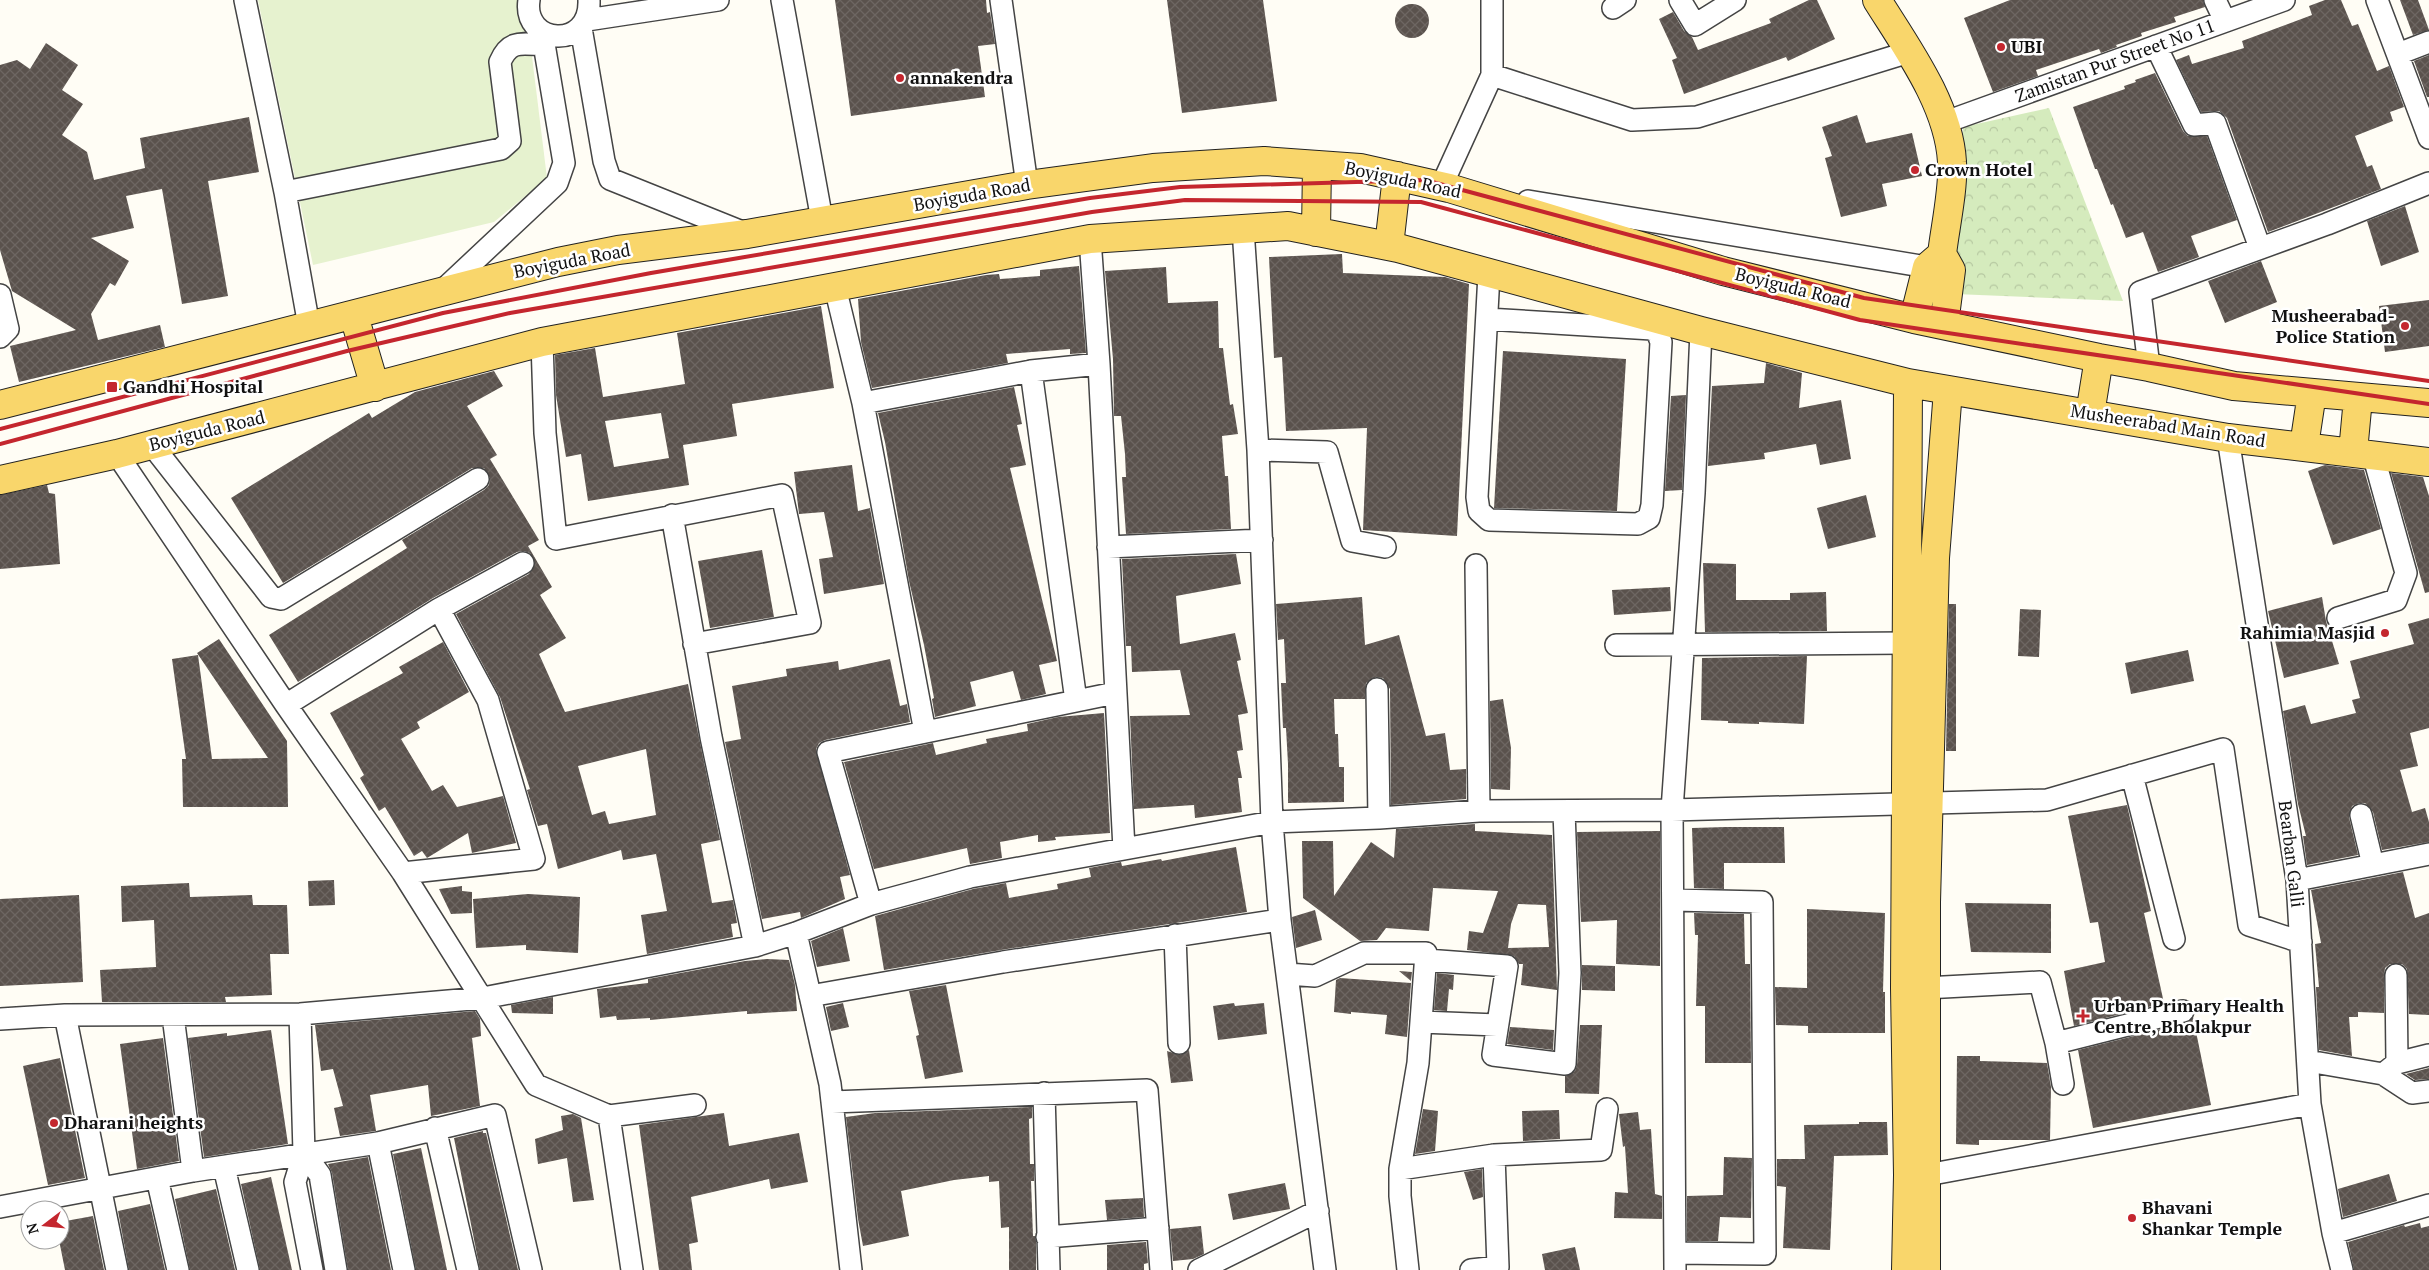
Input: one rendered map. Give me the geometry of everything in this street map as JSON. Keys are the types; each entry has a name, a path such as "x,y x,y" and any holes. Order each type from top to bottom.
{"main road":[{"path":"1877,0 1909,52 1946,122 1952,163 1934,260 1914,319"},
{"name":"Boyiguda Road","path":"0,405 354,316 383,306 558,262 618,250 747,234 1027,185 1153,168 1264,160 1360,168 1397,176 1445,188 1723,271 1914,319 1944,324"},
{"path":"1316,232 1317,165"},
{"path":"1389,246 1397,176"},
{"name":"Boyiguda Road","path":"0,480 117,454 375,388 542,342 1090,239 1288,226 1389,246 1701,331 1908,383"},
{"path":"1934,260 1952,270 1944,324 2234,386 2429,403"},
{"path":"354,316 375,388"},
{"path":"2090,414 2099,358"},
{"path":"1908,383 1907,643 1918,804 1925,988 1926,1270"},
{"name":"Musheerabad Main Road","path":"1908,383 2228,438 2429,462"},
{"path":"1906,1270 1918,804 1948,390"},
{"path":"2304,446 2312,393"},
{"path":"2358,398 2363,453"}],"street":[{"path":"245,0 285,192 309,326"},
{"path":"440,292 557,182 564,163 543,38 530,16 529,0"},
{"path":"285,192 501,149 510,141 500,62 505,50 514,44 552,36 562,37 586,16 718,0"},
{"path":"782,0 822,220"},
{"path":"1001,0 1027,185"},
{"path":"1492,0 1492,75 1445,188 1934,260"},
{"path":"1680,0 1695,25 1735,0"},
{"path":"2215,0 2225,21"},
{"name":"Zamistan Pur Street No 11","path":"1946,122 2284,0"},
{"path":"2377,0 2429,138"},
{"path":"586,16 610,179 747,234"},
{"path":"2398,54 2429,42"},
{"path":"2156,46 2194,124 2215,123 2260,248"},
{"path":"1492,75 1632,120 1697,117 1909,52"},
{"path":"2149,367 2140,292 2429,183"},
{"path":"1243,229 1258,450 1272,822 1280,920 1325,1270"},
{"path":"1090,239 1099,364 1124,849"},
{"path":"1487,319 1652,329 1658,334 1661,342 1652,504 1649,518 1638,524 1489,520 1479,511 1477,497 1489,274"},
{"path":"835,287 863,403 925,732"},
{"path":"1559,324 1561,293"},
{"path":"0,295 8,328 0,337"},
{"path":"1673,900 1762,902 1765,1254 1675,1262 1672,810 1682,643 1694,493 1701,331"},
{"path":"542,342 545,433 556,539 782,495 810,624 694,644"},
{"path":"863,403 1031,370 1099,364"},
{"path":"1031,370 1076,701"},
{"name":"Bearban Galli","path":"2228,438 2297,880 2310,1104 2333,1233 2342,1270"},
{"path":"152,445 271,597 281,599 478,479"},
{"path":"1258,450 1327,452 1352,541 1385,548"},
{"path":"2338,618 2396,600 2406,573 2363,453"},
{"path":"117,454 286,705 403,873 536,1085 608,1116 695,1105"},
{"path":"672,515 694,644 755,946"},
{"path":"1108,547 1262,540"},
{"path":"286,705 439,608 522,563"},
{"path":"1476,566 1479,810"},
{"path":"403,873 534,859 488,700 439,608"},
{"path":"1616,645 1682,643 1907,643"},
{"path":"1377,689 1379,818"},
{"path":"871,904 828,752 1115,693"},
{"path":"0,1019 65,1015 300,1014 483,998 755,946 796,933 871,904 970,877 1272,822 1379,818 1479,810 1564,812 2047,800 2223,749 2249,925 2301,942"},
{"path":"2132,775 2174,939"},
{"path":"1426,960 1507,966 1494,1055 1565,1064 1570,973 1564,812"},
{"path":"2361,815 2373,866"},
{"path":"2297,880 2429,854"},
{"path":"810,996 1003,962 1280,920"},
{"path":"796,933 832,1102 851,1270"},
{"path":"1175,935 1179,1042"},
{"path":"1287,974 1315,976 1364,953 1426,953 1418,1062 1400,1169 1400,1196 1408,1270"},
{"path":"2396,975 2390,1069 2412,1093 2429,1091"},
{"path":"1925,988 2040,982 2056,1044 2063,1084"},
{"path":"2056,1044 2183,1011"},
{"path":"300,1014 304,1153 295,1182 312,1270"},
{"path":"65,1015 117,1270"},
{"path":"173,1016 193,1171"},
{"path":"1421,1022 1497,1025"},
{"path":"2308,1061 2390,1069 2429,1055"},
{"path":"832,1102 1147,1090 1161,1270"},
{"path":"1044,1093 1049,1270"},
{"path":"1927,1175 2310,1104"},
{"path":"1400,1169 1494,1155 1601,1150 1607,1109"},
{"path":"0,1207 193,1171 378,1142 496,1115 531,1270"},
{"path":"608,1116 632,1270"},
{"path":"435,1128 468,1270"},
{"path":"378,1142 404,1270"},
{"path":"304,1153 320,1175 336,1270"},
{"path":"1472,1270 1498,1267 1494,1155"},
{"path":"224,1167 248,1270"},
{"path":"157,1178 178,1270"},
{"path":"2333,1233 2429,1205"},
{"path":"1199,1270 1318,1211"},
{"path":"1047,1237 1158,1228"}],"green space":[{"path":"258,0 525,0 547,178 494,222 313,265"},
{"path":"2049,108 2123,301 1955,294 1963,127"}],"building":[{"path":"835,0 986,0 987,13 990,12 995,44 978,46 985,97 851,116"},
{"path":"1167,0 1263,0 1277,101 1182,113"},
{"path":"1809,0 1817,0 1835,39 1788,61 1786,57 1684,94 1672,60 1677,58 1659,19 1673,12 1684,31 1692,37 1698,50 1771,23 1769,19"},
{"path":"2010,0 2203,0 2205,7 2174,17 2176,22 2141,33 2142,36 2116,45 2117,47 2101,53 2099,49 2036,70 2038,76 1993,92 1964,18"},
{"path":"2325,0 2341,0 2352,26 2358,24 2377,71 2389,66 2404,107 2390,112 2393,121 2355,136 2367,167 2372,165 2381,189 2268,232 2227,118 2219,111 2201,112 2176,60 2189,55 2192,64 2244,48 2242,41 2312,15 2309,6"},
{"path":"2400,0 2418,0 2429,30 2413,35"},
{"path":"1412,4 1419,5 1424,9 1428,14 1428,28 1424,33 1419,37 1412,38 1405,37 1400,33 1396,28 1395,21 1396,14 1400,9 1405,5"},
{"path":"46,43 78,65 62,90 83,104 62,135 87,152 94,180 145,168 140,138 249,117 259,172 208,181 228,296 182,304 162,189 126,196 134,228 91,238 129,261 115,286 110,283 91,314 98,340 160,325 165,347 19,382 10,346 76,330 12,291 0,250 0,65 17,60 30,69"},
{"path":"2429,55 2429,97 2427,97 2414,61"},
{"path":"2155,73 2183,131 2188,136 2207,136 2237,220 2191,236 2199,257 2158,272 2143,232 2126,238 2113,204 2111,205 2097,169 2095,169 2073,107 2125,89 2124,86 2136,82 2135,80"},
{"path":"1857,115 1866,143 1912,133 1922,176 1882,184 1887,206 1841,217 1825,158 1832,156 1822,127"},
{"path":"2405,206 2419,252 2381,266 2367,221"},
{"path":"1342,254 1343,273 1445,277 1469,284 1457,536 1363,530 1367,428 1286,431 1282,357 1274,358 1269,257"},
{"path":"2261,261 2277,302 2225,323 2208,281"},
{"path":"1079,266 1086,353 1070,354 1070,349 1006,354 1008,363 872,388 861,342 858,299 986,275 999,274 1000,279 1040,276 1040,270"},
{"path":"1166,267 1168,303 1218,301 1219,348 1223,348 1230,405 1233,404 1238,434 1222,436 1225,476 1228,476 1231,529 1126,534 1122,477 1126,477 1125,454 1121,416 1114,416 1113,359 1105,271"},
{"name":"Musheerabad- Police Station","path":"2429,300 2429,346 2385,352 2379,306"},
{"path":"821,306 834,388 732,404 737,436 683,445 689,485 588,501 581,454 566,457 556,395 555,355 595,348 603,397 685,384 677,333","holes":["661,413 669,458 614,467 605,421"]},
{"path":"1503,351 1626,359 1617,511 1494,508"},
{"path":"1766,363 1802,373 1799,408 1841,400 1851,459 1820,465 1816,444 1764,453 1765,459 1708,466 1712,386 1764,383"},
{"path":"494,371 503,386 467,406 497,455 490,459 539,540 528,546 552,587 540,595 566,638 539,654 565,712 688,684 720,840 701,844 712,903 733,900 737,923 731,924 733,937 647,954 641,915 667,911 656,854 623,860 621,850 558,869 547,824 538,826 527,790 530,789 500,697 456,614 529,574 535,563 530,553 524,551 517,552 433,598 298,682 269,635 407,548 402,540 484,490 489,485 490,478 484,468 472,468 283,583 231,498 369,413 372,418 415,392","holes":["646,749 656,815 609,824 605,811 592,815 578,766"]},
{"path":"1014,387 1022,424 1017,425 1026,465 1010,468 1057,661 1039,665 1046,694 1021,700 1013,671 970,682 976,706 935,717 932,699 934,698 909,581 885,442 878,413"},
{"path":"1686,395 1682,490 1665,491 1671,396"},
{"path":"852,465 858,511 870,508 884,584 824,594 819,559 833,557 824,512 799,514 794,472"},
{"path":"2325,465 2364,470 2381,529 2333,545 2308,471"},
{"path":"2391,473 2423,477 2429,496 2429,592 2425,593"},
{"path":"47,485 49,493 55,494 60,564 0,569 0,495"},
{"path":"1866,495 1876,537 1828,549 1817,508"},
{"path":"762,550 774,617 710,628 698,561"},
{"path":"1236,554 1241,584 1176,596 1180,644 1235,633 1241,660 1237,661 1248,713 1238,715 1243,750 1237,751 1242,778 1238,778 1242,812 1195,818 1194,805 1134,809 1130,716 1190,715 1180,670 1132,672 1131,646 1126,646 1122,559"},
{"path":"1703,563 1736,564 1736,600 1790,600 1790,593 1826,592 1827,631 1705,632"},
{"path":"1670,587 1671,611 1614,615 1612,590"},
{"path":"1362,597 1365,645 1399,635 1426,736 1445,733 1450,770 1466,769 1466,799 1391,805 1390,689 1383,678 1376,677 1366,683 1365,699 1334,699 1335,734 1338,734 1339,767 1344,767 1344,802 1288,803 1286,728 1283,728 1281,683 1286,683 1284,639 1278,640 1276,604"},
{"path":"2322,597 2326,621 2339,664 2284,678 2268,611"},
{"path":"1949,604 1956,604 1956,751 1946,751"},
{"path":"2020,609 2041,610 2039,657 2018,656"},
{"path":"2429,618 2429,728 2410,733 2418,766 2400,770 2412,812 2425,808 2429,822 2429,842 2382,850 2373,812 2365,803 2359,803 2352,806 2349,817 2358,855 2307,865 2303,836 2306,836 2298,804 2283,711 2305,705 2311,724 2356,713 2352,700 2360,698 2350,661 2414,644 2408,624"},
{"path":"219,639 287,741 288,807 183,807 182,759 186,759 172,659 198,655 212,759 268,758 197,653"},
{"path":"443,642 469,692 417,722 420,728 401,739 432,791 443,785 457,807 503,796 516,843 472,853 468,833 427,858 422,851 414,856 385,807 379,811 360,778 364,775 330,713 403,673 399,667"},
{"path":"2188,650 2194,681 2131,694 2125,663"},
{"path":"1807,656 1804,724 1728,723 1728,721 1701,720 1702,658"},
{"path":"890,659 900,706 907,704 910,722 825,740 819,743 816,749 850,875 840,877 845,899 801,918 800,912 762,919 725,742 741,739 732,686 787,676 786,669 838,661 839,670"},
{"path":"1503,699 1511,748 1510,790 1491,789 1490,701"},
{"path":"1104,713 1110,833 1055,837 1056,840 1038,842 1038,835 1000,842 1002,858 970,864 967,848 874,869 844,762 933,743 936,755 987,743 986,739 1028,731 1027,724 1058,717"},
{"path":"2127,805 2151,911 2144,913 2164,1003 2074,1026 2064,971 2105,962 2098,922 2090,923 2068,816"},
{"path":"1475,824 1475,831 1552,835 1557,990 1521,985 1523,964 1519,964 1514,956 1467,950 1469,931 1483,933 1498,891 1433,888 1429,931 1386,928 1377,940 1360,941 1303,898 1302,841 1333,841 1334,896 1371,842 1394,858 1396,829","holes":["1518,904 1546,905 1549,947 1508,948 1511,924"]},
{"path":"1784,827 1785,863 1724,863 1724,889 1694,888 1692,828"},
{"path":"1660,831 1660,966 1616,964 1617,920 1581,922 1577,832"},
{"path":"1236,847 1247,912 884,970 875,916 973,889 1006,883 1009,898 1058,889 1057,884 1091,877 1089,868 1121,862 1122,866 1161,859 1162,861"},
{"path":"2403,872 2415,918 2429,913 2429,1015 2409,1014 2407,969 2402,964 2390,964 2385,968 2384,975 2384,1013 2358,1012 2358,1017 2349,1017 2352,1056 2319,1050 2316,987 2319,987 2315,944 2321,943 2311,890"},
{"path":"334,880 335,905 309,906 308,881"},
{"path":"189,883 190,897 252,895 253,905 287,905 289,954 270,954 272,995 225,997 226,1002 102,1002 100,970 156,967 154,920 122,922 121,886"},
{"path":"462,886 462,891 472,892 472,913 451,914 439,889"},
{"path":"528,894 580,897 578,953 526,950 526,945 476,948 473,899"},
{"path":"79,895 83,982 0,986 0,899"},
{"path":"1965,903 2051,904 2051,953 1971,952"},
{"path":"1807,909 1885,913 1883,992 1885,992 1885,1033 1808,1033 1808,1026 1776,1025 1775,987 1807,988"},
{"path":"1315,910 1322,940 1296,948 1292,917"},
{"path":"1694,913 1744,914 1745,964 1750,964 1751,1063 1705,1063 1705,1006 1696,1006 1698,935 1695,935"},
{"path":"843,928 850,961 817,967 811,941"},
{"path":"789,960 795,985 797,1011 747,1014 747,1011 650,1020 650,1018 617,1020 616,1016 600,1018 597,989 648,983 648,979 745,961"},
{"path":"1582,965 1615,966 1615,991 1582,990"},
{"path":"1399,971 1412,972 1411,981"},
{"path":"1437,973 1454,975 1453,990 1449,989 1447,1011 1434,1010"},
{"path":"1340,978 1411,983 1407,1037 1385,1034 1387,1015 1334,1012 1336,980"},
{"path":"946,985 963,1072 925,1079 916,1036 919,1035 909,991"},
{"path":"553,997 553,1014 512,1013 511,1005"},
{"path":"843,1003 849,1027 831,1031 826,1007"},
{"path":"1234,1003 1235,1006 1264,1003 1267,1034 1218,1040 1213,1006"},
{"path":"475,1011 480,1019 481,1036 472,1038 480,1106 431,1116 428,1085 370,1095 376,1131 340,1136 334,1108 343,1106 333,1069 321,1071 315,1025"},
{"path":"2193,1017 2211,1105 2093,1128 2078,1050 2186,1023"},
{"path":"1580,1025 1602,1025 1599,1094 1565,1093 1565,1076 1575,1071 1577,1065"},
{"path":"1510,1027 1554,1030 1553,1050 1507,1044"},
{"path":"271,1030 288,1144 204,1157 188,1038 227,1033 227,1036"},
{"path":"163,1038 179,1161 137,1169 120,1044"},
{"path":"1189,1050 1193,1081 1171,1083 1167,1051 1180,1055"},
{"path":"1957,1056 1980,1056 1980,1061 2047,1063 2051,1087 2050,1140 1979,1140 1979,1145 1956,1144"},
{"name":"Dharani heights","path":"60,1058 85,1178 48,1185 23,1066"},
{"path":"2429,1068 2429,1079 2415,1080 2406,1074"},
{"path":"1032,1107 1032,1118 1029,1119 1030,1164 1034,1164 1034,1181 1031,1181 1033,1236 1035,1236 1036,1241 1036,1270 1009,1270 1009,1227 1001,1228 999,1181 989,1182 989,1176 954,1180 901,1191 909,1236 863,1246 846,1117 875,1113"},
{"path":"1423,1109 1438,1111 1435,1151 1415,1154"},
{"path":"1559,1110 1560,1139 1523,1141 1522,1111"},
{"path":"1638,1112 1640,1130 1651,1129 1655,1194 1662,1196 1662,1219 1614,1218 1615,1192 1628,1193 1625,1146 1623,1147 1619,1114"},
{"path":"724,1113 729,1146 799,1133 808,1182 771,1189 769,1179 691,1197 698,1242 689,1244 692,1270 659,1270 639,1125"},
{"path":"573,1114 581,1118 594,1200 573,1202 567,1158 538,1164 535,1139 563,1130 561,1116"},
{"path":"1859,1122 1887,1122 1888,1155 1834,1156 1830,1250 1783,1248 1786,1187 1777,1186 1777,1159 1805,1159 1804,1125 1859,1124"},
{"path":"483,1131 483,1133 486,1133 518,1270 480,1270 454,1138"},
{"path":"421,1148 447,1270 416,1270 393,1154"},
{"path":"368,1157 391,1270 348,1270 332,1173 328,1164"},
{"path":"1724,1157 1752,1158 1751,1218 1720,1217 1718,1241 1687,1241 1687,1196 1723,1195"},
{"path":"1482,1169 1483,1197 1473,1200 1464,1172"},
{"path":"2389,1174 2397,1201 2343,1217 2338,1189"},
{"path":"271,1177 292,1270 260,1270 241,1184"},
{"path":"1285,1183 1290,1209 1233,1220 1228,1194"},
{"path":"216,1189 235,1270 190,1270 175,1199"},
{"path":"1143,1198 1144,1217 1107,1220 1105,1200"},
{"path":"150,1204 165,1270 129,1270 118,1211"},
{"path":"93,1216 104,1270 65,1270 61,1250 70,1250 70,1220"},
{"path":"2420,1223 2421,1228 2429,1226 2429,1270 2354,1270 2348,1242 2404,1225 2405,1227"},
{"path":"1201,1226 1204,1254 1193,1259 1173,1261 1170,1229"},
{"path":"1146,1242 1148,1263 1144,1264 1144,1270 1107,1270 1107,1245"},
{"path":"1575,1247 1580,1270 1545,1270 1542,1254"}],"railway":[{"path":"0,429 443,313 651,273 1090,198 1180,187 1425,180 1864,298 2429,381"},
{"path":"0,444 347,351 510,313 1092,212 1185,200 1421,202 1860,320 2429,404"}],"place":[{"name":"UBI","path":"2001,47"},
{"name":"annakendra","path":"900,78"},
{"name":"Crown Hotel","path":"1915,170"},
{"name":"Musheerabad- Police Station","path":"2405,326"},
{"name":"Gandhi Hospital","path":"112,387"},
{"name":"Rahimia Masjid","path":"2385,633"},
{"name":"Urban Primary Health Centre, Bholakpur","path":"2083,1016"},
{"name":"Dharani heights","path":"54,1123"},
{"name":"Bhavani Shankar Temple","path":"2132,1218"}]}
